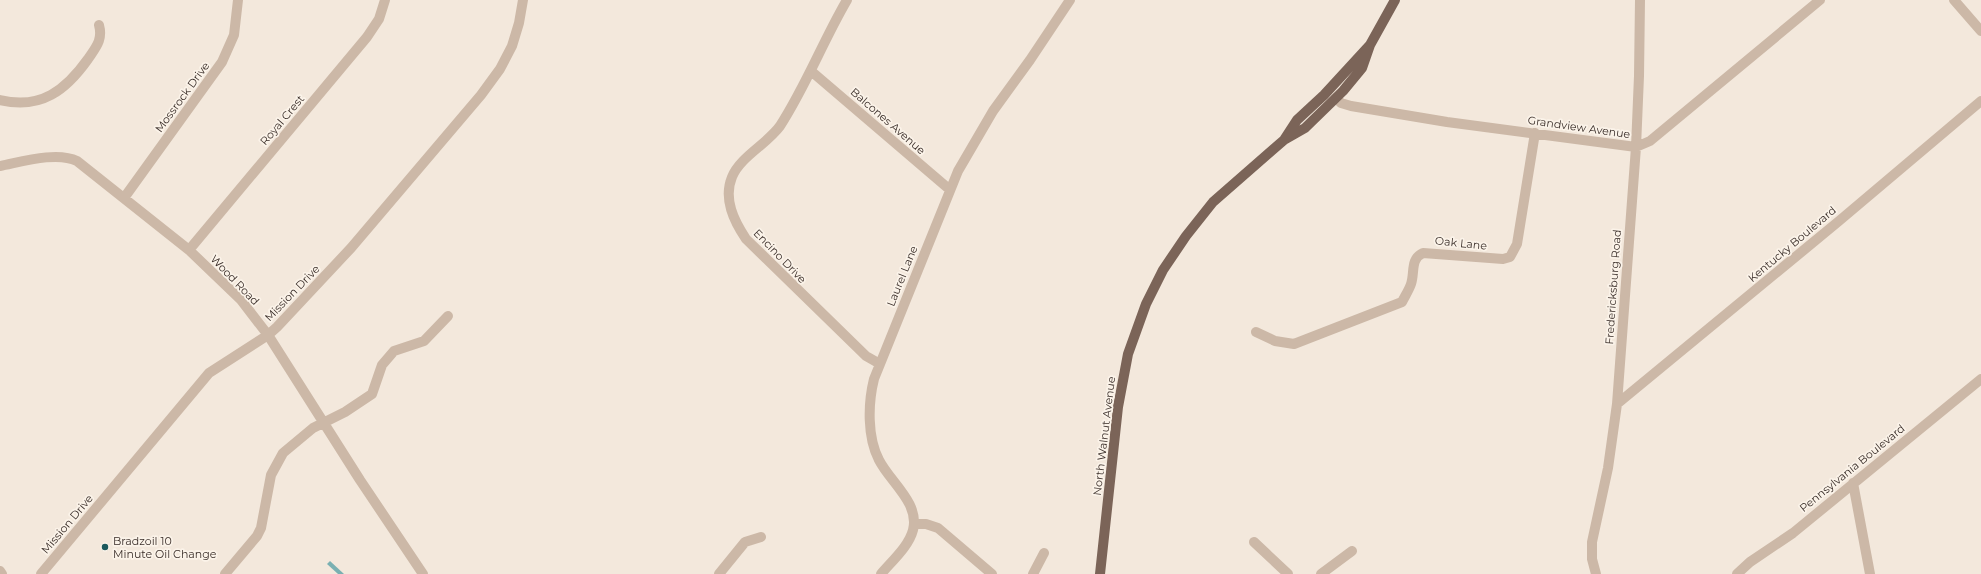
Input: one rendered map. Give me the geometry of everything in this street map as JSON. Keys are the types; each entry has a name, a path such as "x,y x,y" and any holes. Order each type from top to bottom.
{"main road":[{"name":"North Walnut Avenue","path":"1100,574 1118,407 1128,354 1146,304 1163,270 1203,214 1229,186 1284,140 1305,128 1336,98 1362,68 1370,45 1395,0"},
{"name":"North Walnut Avenue","path":"1284,140 1297,120 1324,96 1370,45"}],"street":[{"name":"Mossrock Drive","path":"124,198 222,62 234,35 238,0"},
{"name":"Royal Crest","path":"189,250 367,37 379,18 385,0"},
{"name":"Mission Drive","path":"41,574 209,373 268,335 352,248 481,94 500,69 512,46 518,29 523,0"},
{"name":"Encino Drive","path":"847,0 811,71 775,132 737,168 731,182 729,197 735,222 746,239 866,356 880,364"},
{"name":"Laurel Lane","path":"914,524 909,504 885,471 874,446 870,398 874,379 949,189 969,150 993,110 1030,60 1070,0"},
{"name":"Fredericksburg Road","path":"1596,574 1592,559 1592,542 1608,468 1617,404 1636,147 1640,0"},
{"name":"Grandview Avenue","path":"1336,98 1341,103 1352,106 1636,147 1650,141 1820,0"},
{"path":"1954,0 1981,31"},
{"path":"0,100 22,102 48,98 62,89 73,79 99,42 101,34 98,25"},
{"name":"Balcones Avenue","path":"811,71 949,189"},
{"name":"Kentucky Boulevard","path":"1617,404 1800,254 1981,101"},
{"name":"Oak Lane","path":"1256,332 1275,341 1294,344 1402,302 1411,284 1415,260 1417,256 1423,253 1503,259 1510,257 1514,253 1516,244 1535,133"},
{"name":"Wood Road","path":"0,166 53,157 72,158 83,165 189,250 241,300 268,335 324,424 423,574"},
{"path":"225,574 257,536 261,528 270,480 275,465 292,445 313,428 324,424 372,394 382,365 394,351 424,341 448,316"},
{"name":"Pennsylvania Boulevard","path":"1737,574 1750,562 1793,533 1981,379"},
{"path":"1853,483 1870,574"},
{"path":"881,574 911,536 914,524 926,524 938,528 992,574"},
{"path":"719,574 745,542 761,537"},
{"path":"1254,542 1288,574"},
{"path":"1321,574 1352,551"},
{"path":"1033,574 1044,553"}],"water":[{"path":"330,561 344,574 338,574 327,564"}],"place":[{"name":"Bradzoil 10 Minute Oil Change","path":"105,547"}]}
